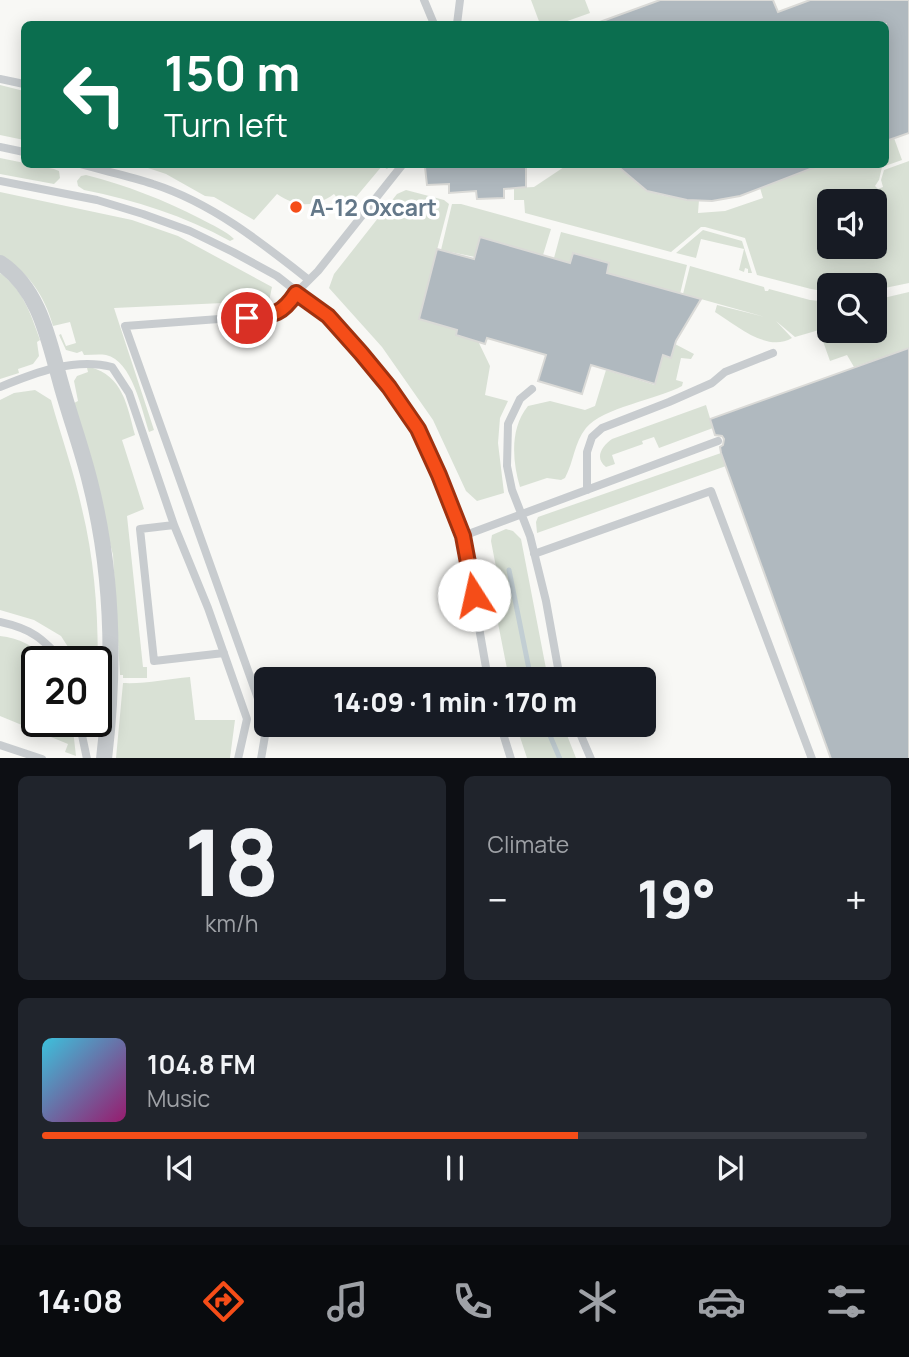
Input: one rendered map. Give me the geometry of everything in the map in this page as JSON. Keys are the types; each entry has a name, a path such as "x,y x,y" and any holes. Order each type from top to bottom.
{"street":[{"path":"0,263 21,282 34,302 91,482 104,558 112,653 104,758"}],"lane":[{"path":"424,0 434,21"},
{"path":"457,21 460,0"},
{"path":"0,79 21,83"},
{"path":"0,147 21,151"},
{"path":"95,168 155,184 216,213 266,246 309,280"},
{"path":"254,687 125,326 274,315 286,307 400,168"},
{"path":"0,181 97,200 190,231 277,276 328,316 389,387 418,429 439,475 463,536 486,667"},
{"path":"587,491 587,452 592,437 602,428 712,383 725,372 773,353"},
{"path":"0,387 78,362 95,362 112,367 129,393 174,525 247,719 238,758"},
{"path":"532,389 520,399 508,424 508,466 512,490 523,514 547,601 558,667"},
{"path":"463,536 718,441"},
{"path":"534,554 711,491 812,758"},
{"path":"174,525 140,529 154,661 224,653"},
{"path":"0,622 19,626 44,639 50,646"},
{"path":"82,737 86,758"},
{"path":"261,758 265,737"},
{"path":"504,737 511,758"},
{"path":"582,737 591,758"},
{"path":"0,745 42,758"}],"shaded area":[{"path":"531,0 585,0 590,13 567,21 539,21"},
{"path":"0,85 21,90 21,139 0,135"},
{"path":"894,138 902,160 889,165 889,140"},
{"path":"0,158 21,162 21,168 54,169 59,171 60,178 54,184 0,174"},
{"path":"909,161 909,283 887,288 887,273 817,273 817,290 811,289 757,275 745,238 701,227 671,252 525,213 524,200 514,200 514,188 534,187 562,168 619,168 647,191 699,200 698,213 725,211 763,198 760,188 813,168 882,168 875,186 878,189 883,187 881,180 884,170"},
{"path":"148,168 380,168 346,209 334,194 320,202 305,204 277,194 254,220 166,174"},
{"path":"86,175 159,199 234,239 230,241 159,210 84,190 78,186 77,181"},
{"path":"406,190 444,200 449,204 419,319 457,330 456,335 478,341 490,366 485,395 508,401 500,418 498,443 504,493 477,501 466,491 433,420 382,347 329,288 334,274 397,194"},
{"path":"0,192 132,220 178,236 272,287 269,301 114,308 154,430 149,432 135,388 123,366 106,355 84,355 82,351 77,353 66,350 59,335 61,334 66,346 76,343 70,322 53,326 34,285 19,269 0,256"},
{"path":"452,204 461,204 551,229 543,255 481,237 475,257 441,250"},
{"path":"703,230 742,241 752,273 748,273 745,268 744,272 739,270 744,249 701,239 696,258 676,253"},
{"path":"561,232 687,265 680,294 607,273 609,263 571,263 554,258"},
{"path":"690,266 764,287 765,291 769,289 817,301 817,331 795,337 776,321 792,338 782,342 762,340 715,312 717,305 765,317 683,294"},
{"path":"0,273 20,295 40,340 37,342 39,356 33,364 18,369 19,373 0,379"},
{"path":"909,292 909,348 854,367 847,355 830,361 824,343 887,343 887,297"},
{"path":"675,344 694,354 691,359 681,358 676,380 683,382 682,386 617,409 594,421 579,440 565,478 547,478 520,487 515,466 515,434 528,406 550,401 585,410 595,406 606,370 655,385 663,355 671,357"},
{"path":"87,368 110,377 117,385 126,403 135,435 122,440 144,509 127,516 143,667 147,667 147,678 123,678 123,675 120,675 113,555 74,403 78,401 74,381 77,376 88,372"},
{"path":"35,390 51,400 75,481 87,534 97,646 67,646 61,636 34,620 0,610 0,400 14,393"},
{"path":"706,405 713,428 659,448 654,437 642,441 643,444 612,455 615,464 606,467 600,460 605,445 612,439"},
{"path":"721,453 726,466 537,533 538,517"},
{"path":"506,529 513,531 521,539 546,667 507,667 496,613 504,611 505,594 500,588 492,535"},
{"path":"0,636 30,646 21,646 21,725 0,716"},
{"path":"190,677 195,720 235,720 230,758 116,758 123,683"},
{"path":"51,737 74,737 76,756 65,752 68,744"},
{"path":"520,737 568,737 576,758 527,758"}],"building":[{"path":"660,0 773,0 778,12 810,0 909,0 909,133 889,140 889,21 602,21"},
{"path":"425,168 526,168 526,187 504,189 504,198 477,199 476,191 449,193 449,184 427,185"},
{"path":"620,168 813,168 740,196 712,201 687,200 647,191"},
{"path":"480,237 570,263 573,253 609,263 607,273 701,299 676,341 671,358 663,355 655,384 591,365 582,394 538,381 546,355 487,338 485,344 456,335 457,330 419,319 437,249 474,259"},
{"path":"909,348 909,758 831,758 721,453 720,447 724,439 715,435 710,419"}],"waterway":[{"path":"509,570 529,667"},
{"path":"551,737 560,758"}],"place":[{"name":"A-12 Oxcart","path":"296,207"}],"route":[{"path":"247,318 274,315 286,307 296,293 328,316 371,364 418,429 439,475 463,536 474,595"}]}
